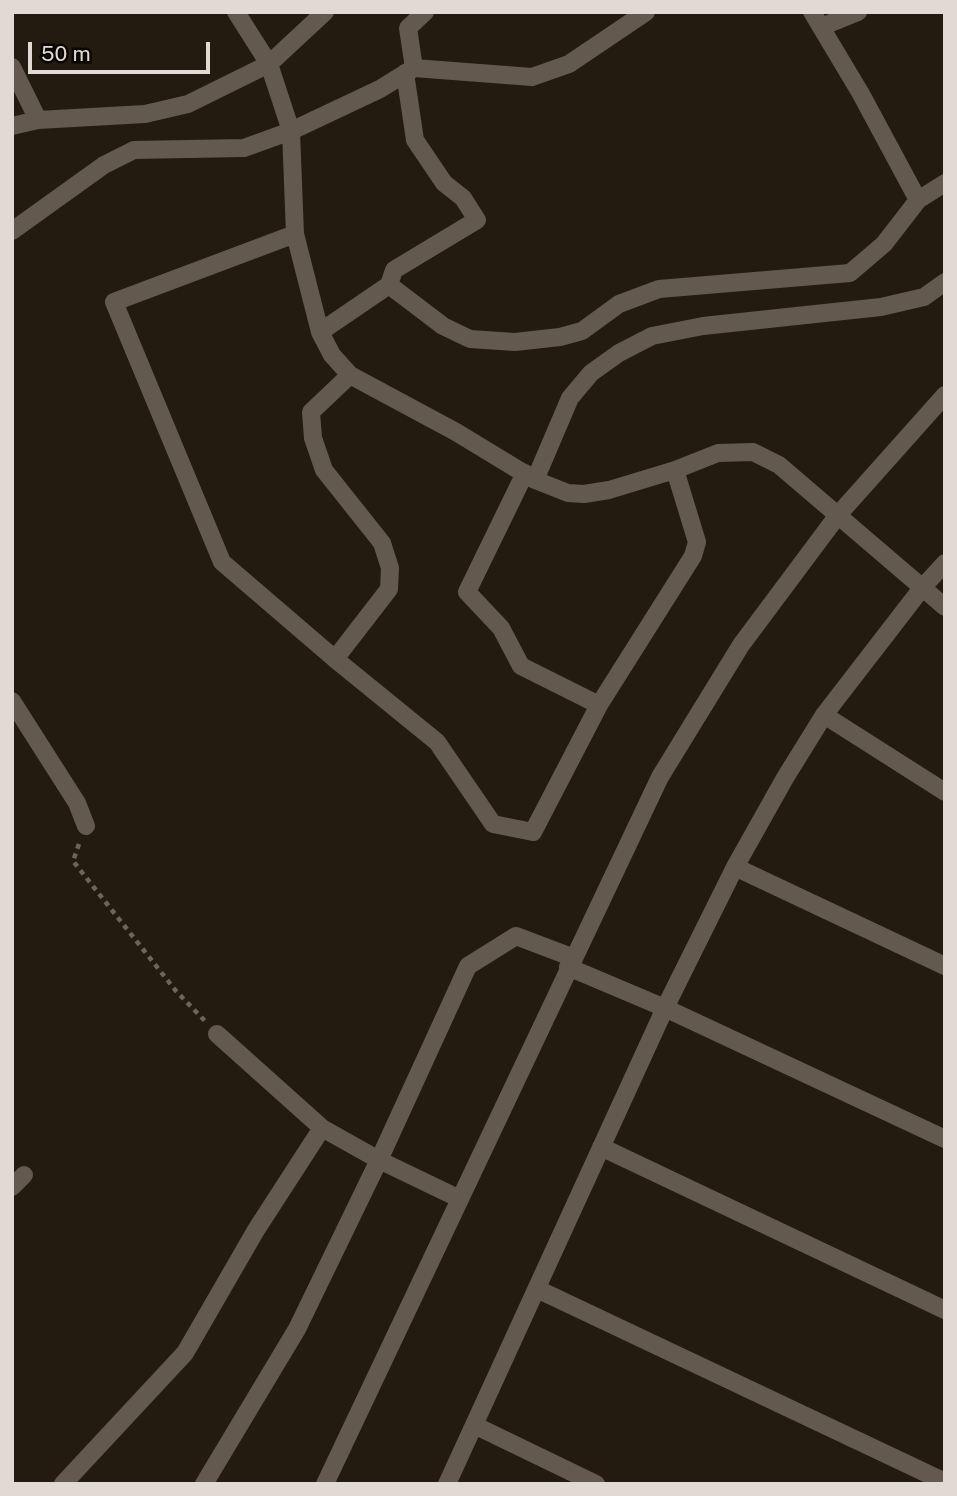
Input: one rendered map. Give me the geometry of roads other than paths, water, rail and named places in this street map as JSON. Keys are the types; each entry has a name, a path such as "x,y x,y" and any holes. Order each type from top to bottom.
{"street":[{"path":"236,12 269,64 291,131 295,234 320,332 332,355 350,375 456,432 530,477 568,493 584,494 609,490 676,470 718,453 752,452 779,465 945,607"},
{"path":"12,125 37,120 145,114 188,104 269,64 325,12"},
{"path":"320,332 389,285 394,270 477,220 463,198 444,183 415,140 408,27 425,12"},
{"path":"12,231 104,165 134,150 244,148 291,131 380,89 410,70 532,77 569,64 646,12"},
{"path":"858,12 817,20 861,94 918,200"},
{"path":"12,67 37,120"},
{"path":"389,285 443,326 470,339 514,342 560,337 582,331 619,304 659,289 849,273 884,244 918,200 945,183"},
{"path":"295,234 114,302 222,562 437,742 493,824 533,832 599,705 693,556 697,542 676,470"},
{"path":"599,705 522,666 501,628 467,592 570,398 592,373 619,353 652,336 703,326 881,307 924,297 945,282"},
{"path":"335,659 388,589 390,568 382,543 324,470 313,438 311,412 350,375"},
{"path":"325,1484 660,777 741,645 838,515 945,395"},
{"path":"447,1484 665,1008 735,867 824,715 922,588 945,564"},
{"path":"12,701 77,803 86,826"},
{"path":"824,715 945,792"},
{"path":"735,867 945,966"},
{"path":"204,1484 297,1329 468,967 516,936 945,1139"},
{"path":"218,1034 322,1128 379,1160 460,1199"},
{"path":"63,1484 185,1353 256,1230 322,1128"},
{"path":"601,1147 945,1310"},
{"path":"537,1289 945,1482"},
{"path":"474,1425 596,1484"}]}
